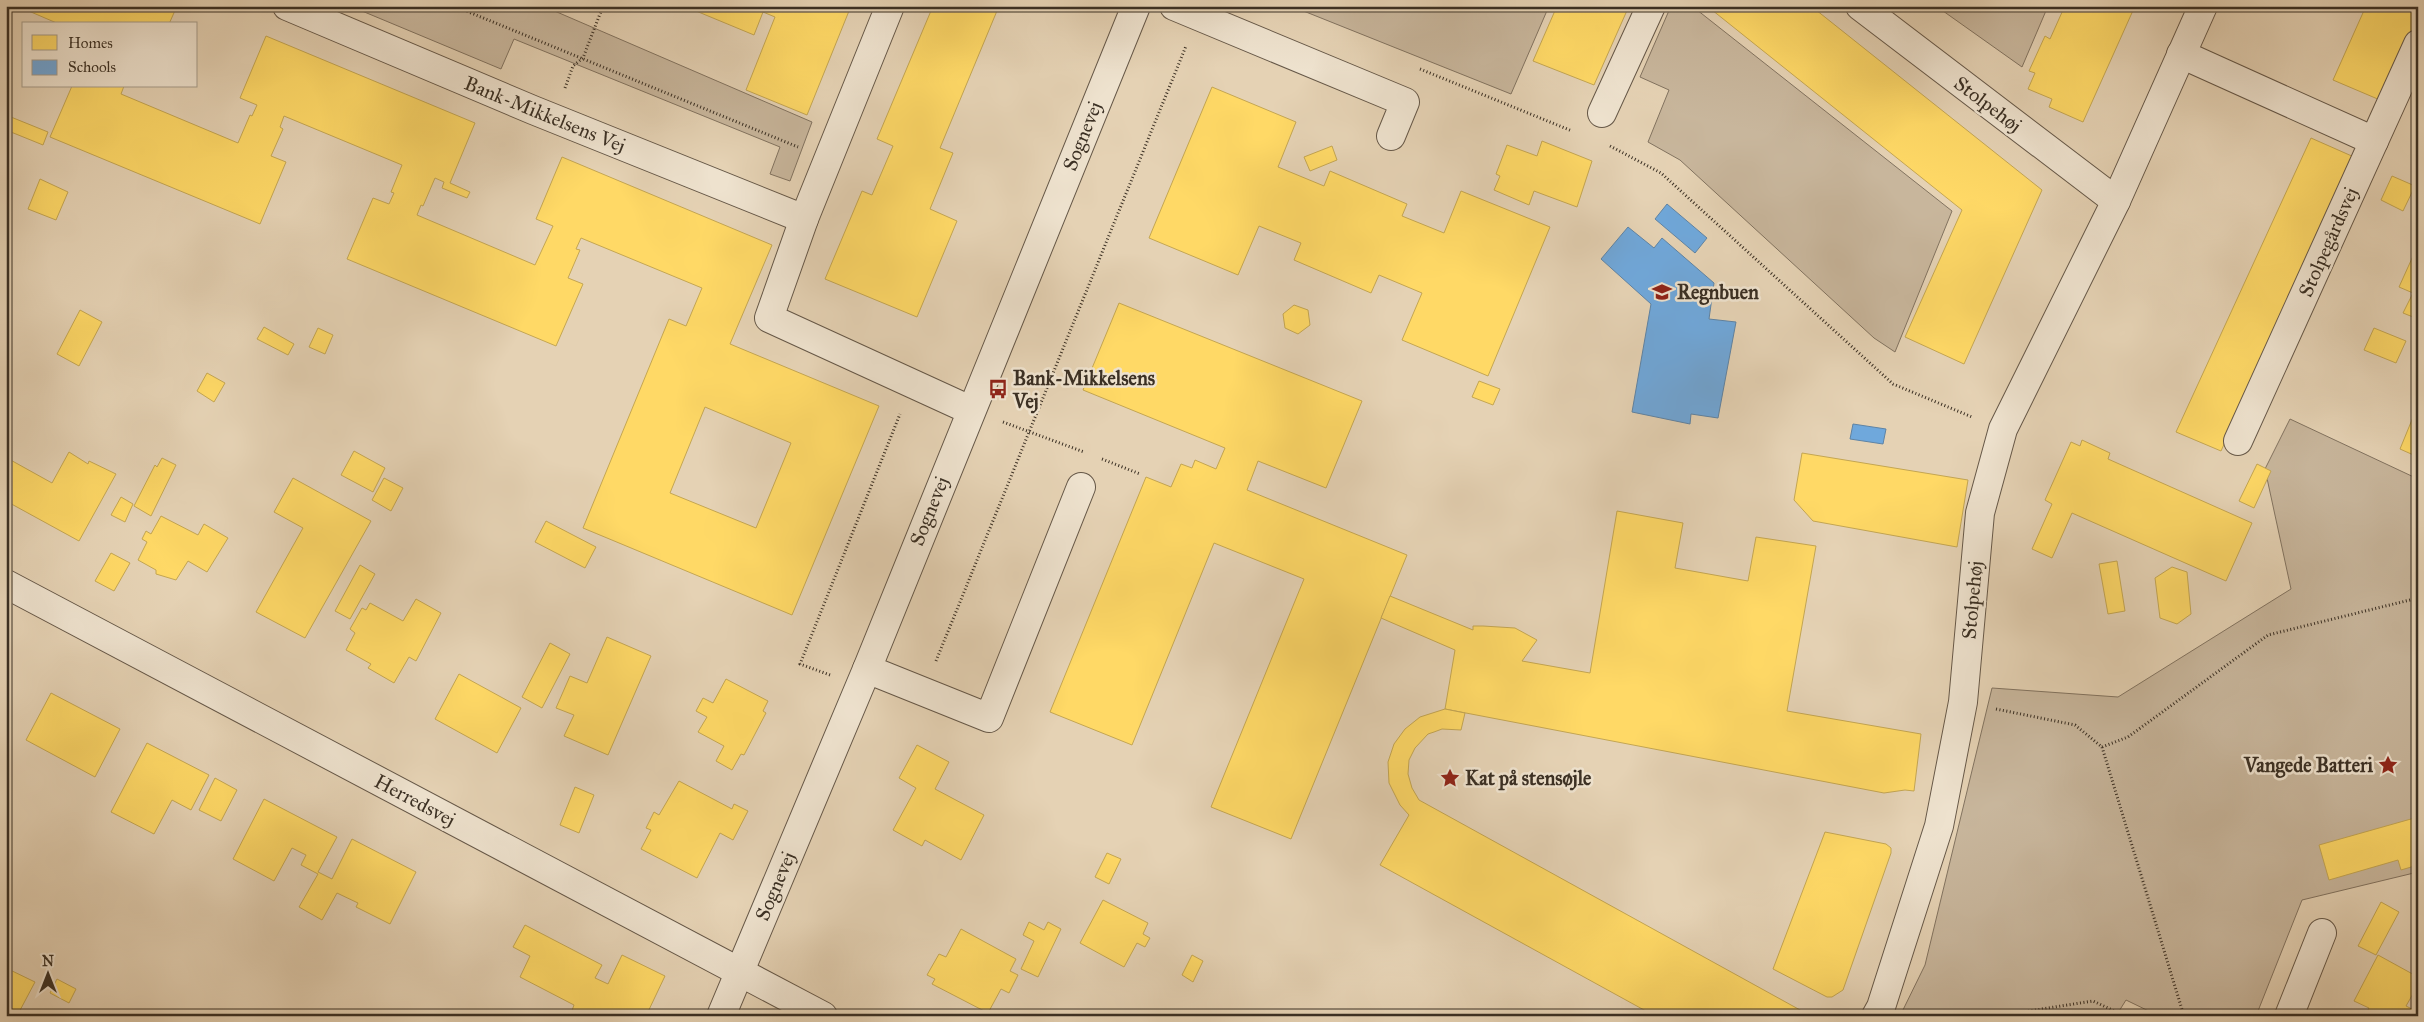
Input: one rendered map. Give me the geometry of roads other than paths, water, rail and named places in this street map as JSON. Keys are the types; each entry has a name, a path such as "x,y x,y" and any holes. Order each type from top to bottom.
{"street":[{"name":"Bank-Mikkelsens Vej","path":"287,6 533,110 804,220"},
{"path":"890,6 804,220 769,318 970,410"},
{"name":"Sognevej","path":"721,1016 863,677 970,410 1136,6"},
{"path":"1602,113 1651,6"},
{"name":"Stolpehøj","path":"1860,6 2116,201"},
{"name":"Stolpehøj","path":"1876,1016 1936,842 1963,702 1980,513 2002,429 2116,201 2203,6"},
{"path":"1186,11 1405,102 1391,136"},
{"name":"Stolpegårdsvej","path":"2238,441 2418,44"},
{"path":"2181,54 2374,141"},
{"path":"863,677 924,692 989,718 1081,487"},
{"name":"Herredsvej","path":"6,584 823,1016"},
{"path":"2289,1016 2322,933"}],"place":[{"name":"Regnbuen","path":"1662,292"},
{"name":"Bank-Mikkelsens Vej","path":"998,389"},
{"name":"Vangede Batteri","path":"2388,765"},
{"name":"Kat på stensøjle","path":"1450,778"}]}
